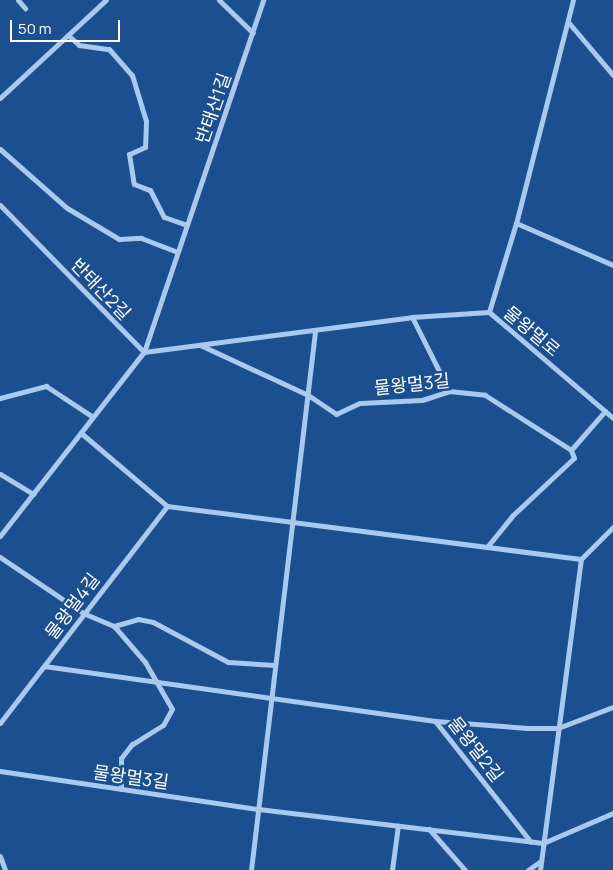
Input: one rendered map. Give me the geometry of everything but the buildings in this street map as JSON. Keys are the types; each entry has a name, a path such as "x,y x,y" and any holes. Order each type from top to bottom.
{"street":[{"path":"18,0 25,8"},
{"path":"0,98 106,0"},
{"path":"219,0 253,34"},
{"name":"반태산1길","path":"0,536 144,352 263,0"},
{"name":"물왕멀로","path":"573,0 569,23 516,223 489,312 613,418"},
{"path":"569,23 613,76"},
{"path":"68,35 79,45 109,48 132,75 146,121 145,146 130,154 134,184 150,190 164,216 187,225"},
{"path":"0,149 67,208 119,239 141,238 177,252"},
{"name":"반태산2길","path":"0,204 144,352"},
{"path":"516,223 613,265"},
{"path":"144,352 315,332 412,316 489,312"},
{"path":"412,316 449,391"},
{"path":"251,870 315,332"},
{"name":"물왕멀3길","path":"199,345 308,395 336,414 360,403 422,400 449,391 485,395 571,450"},
{"path":"0,398 46,386 93,417"},
{"path":"487,547 513,515 574,458 571,450 605,411"},
{"path":"81,433 167,506 292,524 581,558"},
{"path":"0,474 33,494"},
{"name":"물왕멀4길","path":"0,723 167,506"},
{"path":"540,870 581,558 613,527"},
{"path":"0,557 83,613 114,626 140,656 172,709 170,718 132,744 121,758 121,789"},
{"path":"114,626 138,619 146,620 228,662 275,665"},
{"path":"44,666 435,721"},
{"name":"물왕멀2길","path":"435,721 528,728 558,728 613,707"},
{"name":"물왕멀2길","path":"435,721 531,842"},
{"name":"물왕멀3길","path":"0,771 258,809 428,828"},
{"path":"428,828 543,843 613,813"},
{"path":"392,870 398,825"},
{"path":"428,828 465,870"},
{"path":"0,856 5,870"},
{"path":"528,870 541,861"}]}
